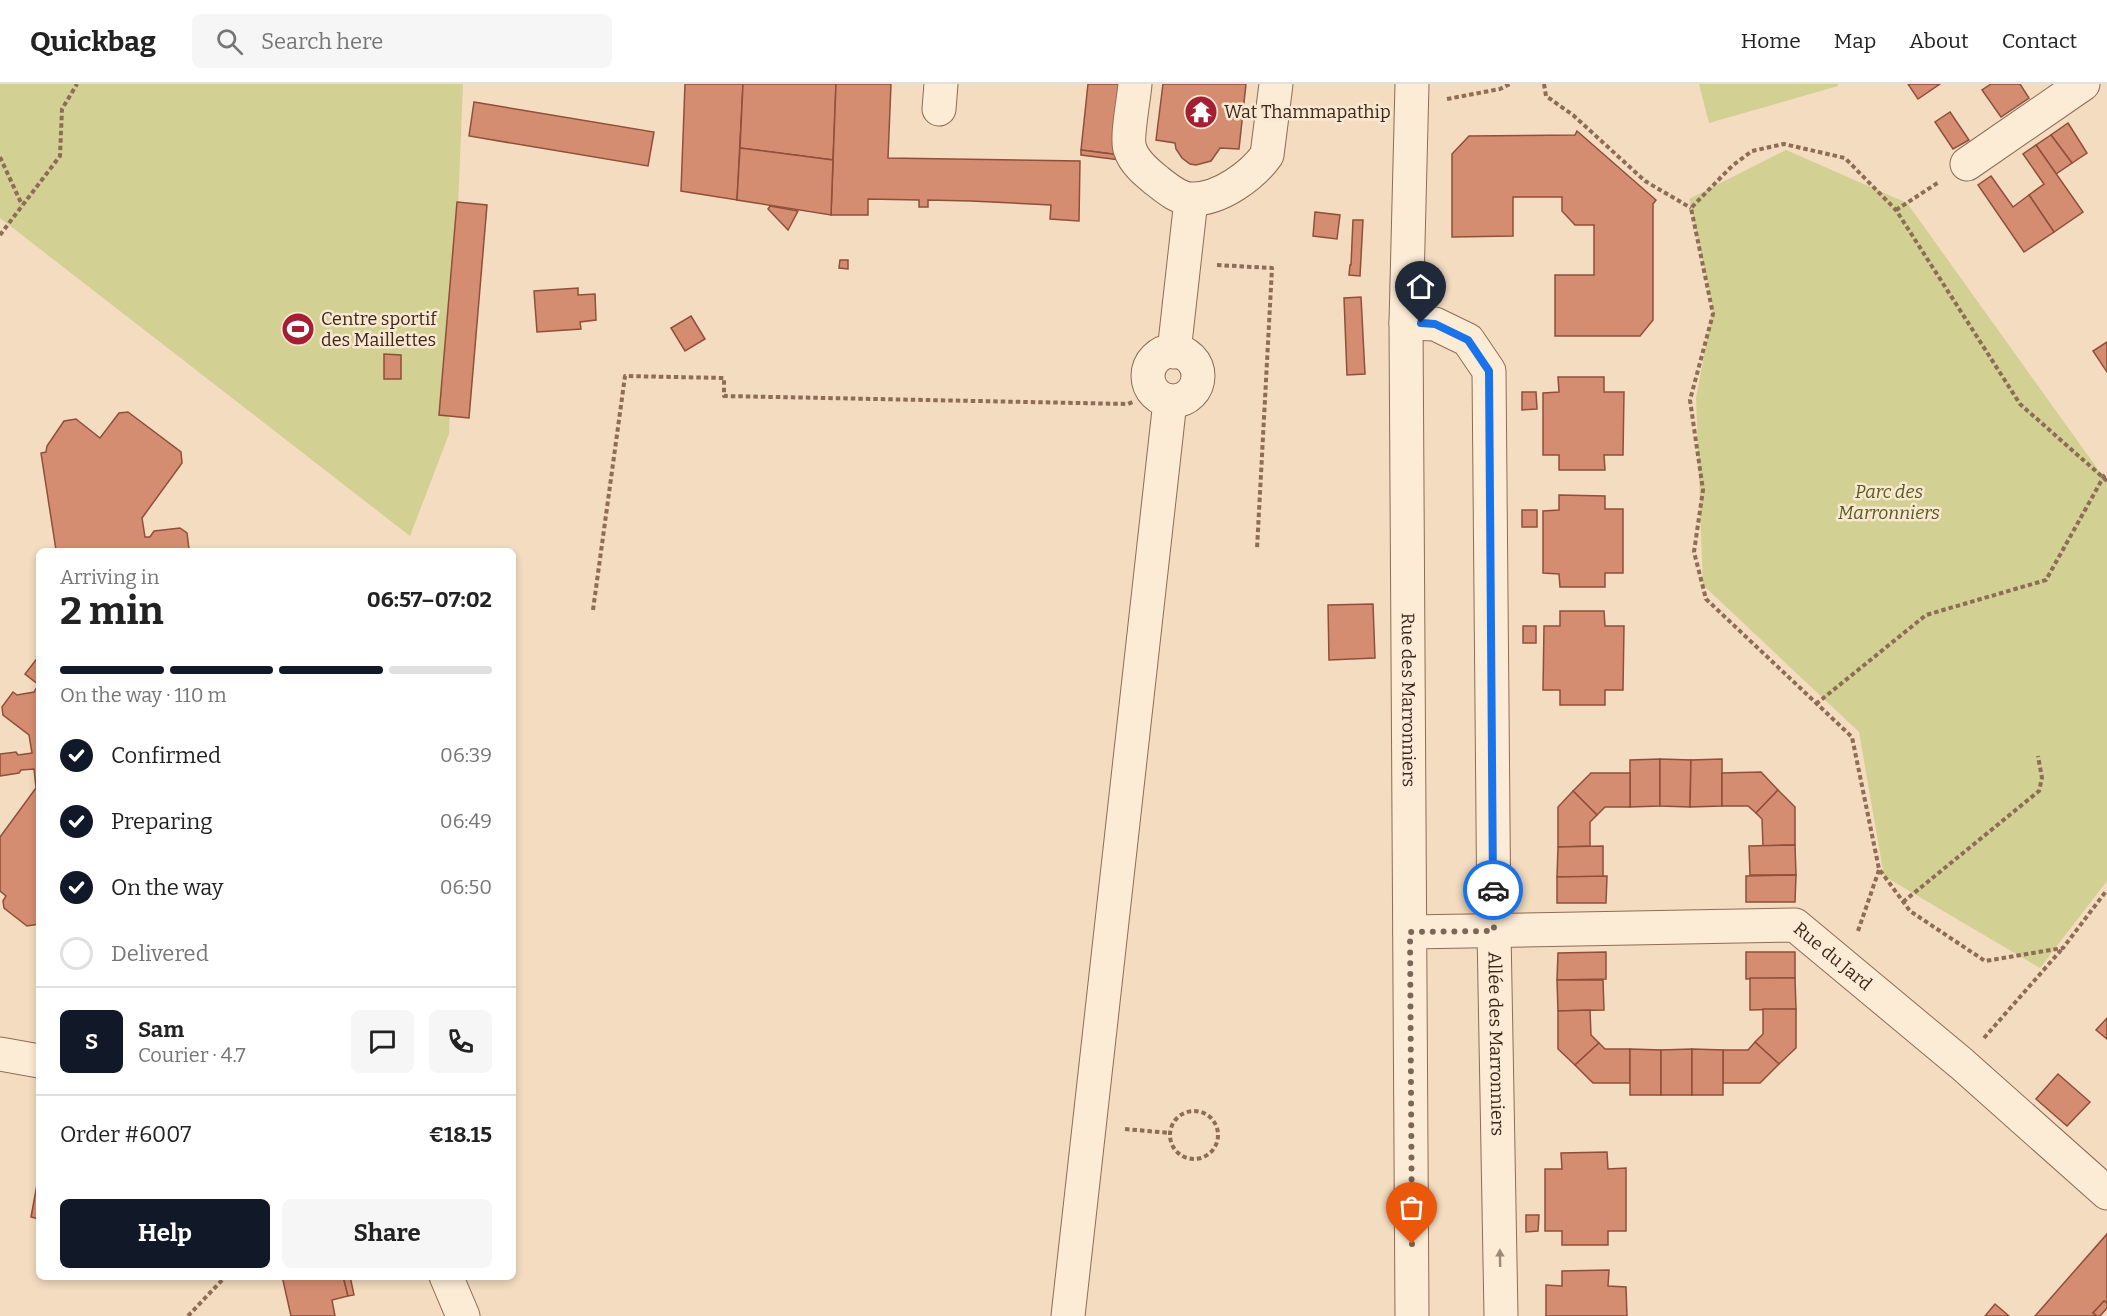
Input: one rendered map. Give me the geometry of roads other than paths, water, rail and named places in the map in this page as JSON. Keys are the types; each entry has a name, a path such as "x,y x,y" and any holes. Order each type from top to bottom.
{"street":[{"path":"1135,84 1129,147 1135,160 1148,174 1172,192 1191,200 1209,197 1228,188 1250,174 1263,162 1267,155 1276,84"},
{"path":"1967,164 2083,84"},
{"name":"Rue des Marronniers","path":"1411,95 1406,323 1412,1316"},
{"path":"1068,1316 1162,398 1186,398 1196,386 1198,378 1194,363 1182,353 1174,352 1191,200"},
{"name":"Allée des Marronniers","path":"1406,323 1435,324 1468,340 1489,371 1494,931 1501,1316"},
{"name":"Rue du Jard","path":"1410,932 1795,925 1962,1064 2107,1193"},
{"path":"0,1054 36,1060"},
{"path":"448,1280 463,1316"}],"place":[{"name":"Wat Thammapathip","path":"1201,112"},
{"name":"Centre sportif des Maillettes","path":"298,329"}],"park label":[{"name":"Parc des Marronniers","path":"1889,502"}]}
